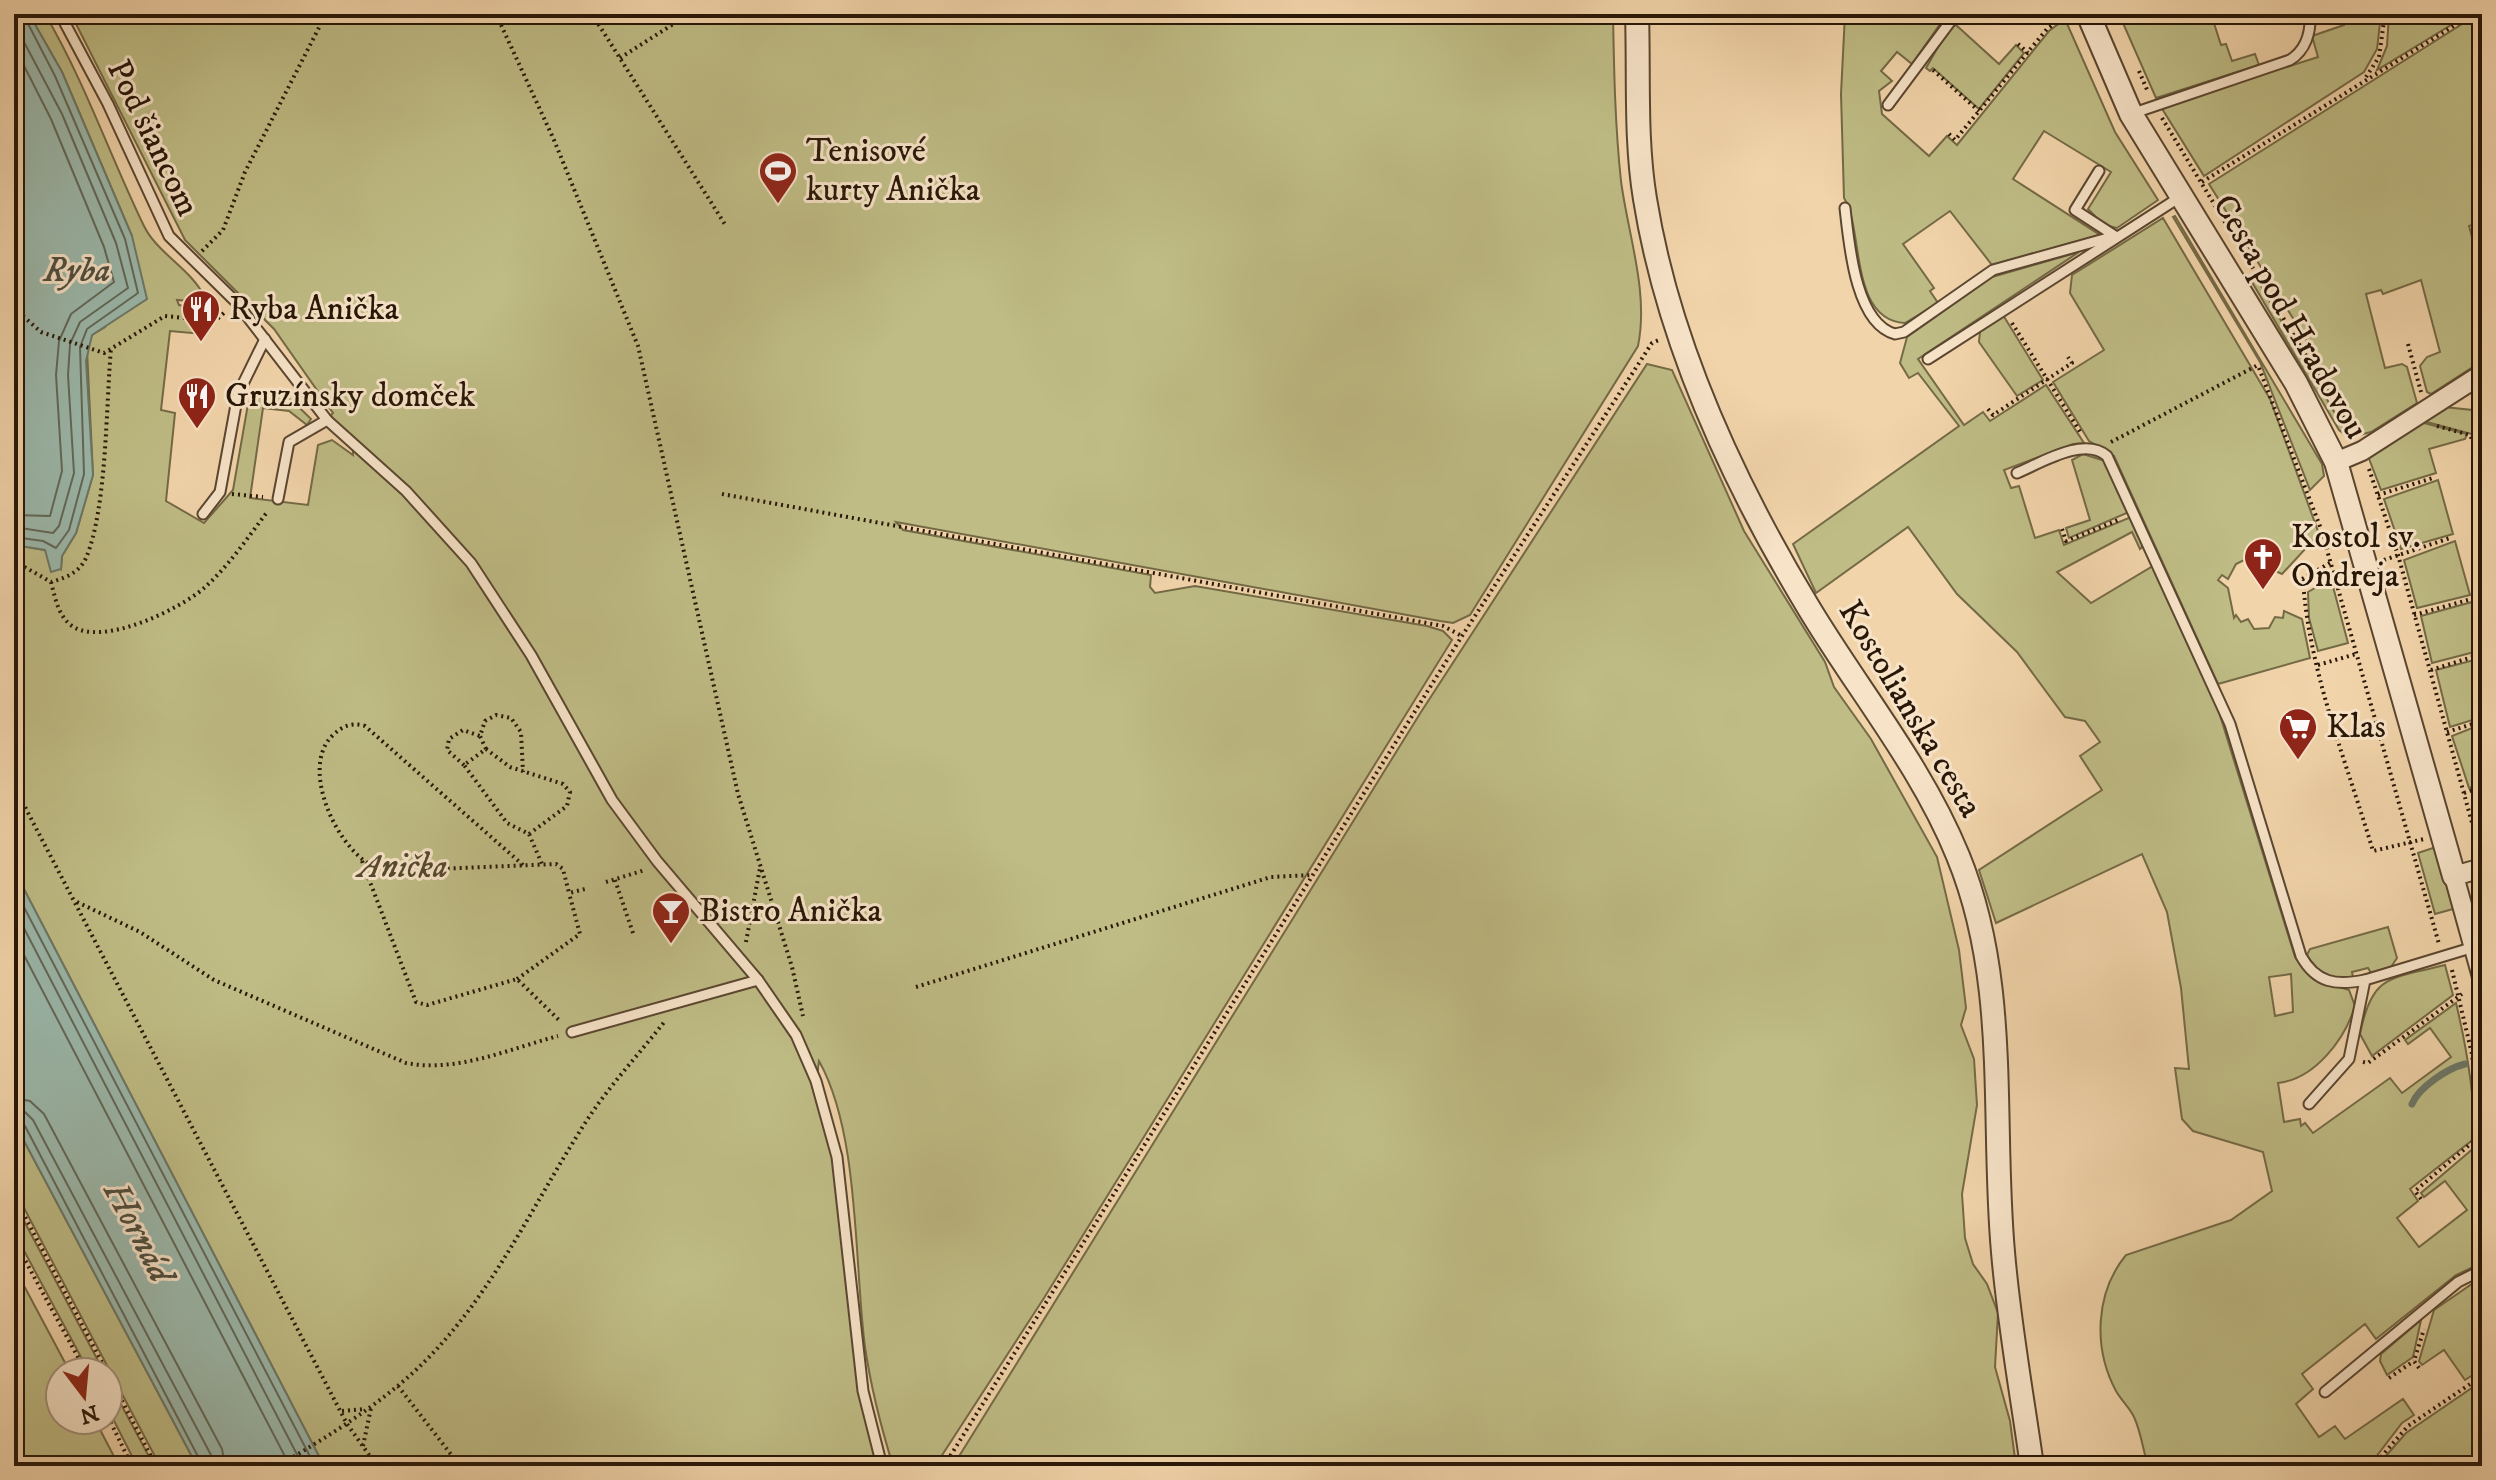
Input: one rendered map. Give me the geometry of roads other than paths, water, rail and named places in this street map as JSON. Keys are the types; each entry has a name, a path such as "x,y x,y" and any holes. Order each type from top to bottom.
{"street":[{"name":"Kostolianska cesta","path":"1637,14 1644,197 1677,331 1699,388 1769,539 1807,607 1935,807 1972,897 1989,973 1998,1092 2003,1252 2032,1466"},
{"name":"Cesta pod Hradovou","path":"2088,14 2131,114 2296,383 2336,462 2482,977"},
{"path":"2336,462 2362,451 2482,374"},
{"path":"2454,876 2482,868"}],"lane":[{"name":"Pod šiancom","path":"60,14 108,104 161,221 191,261 236,302 327,420 406,491 471,563 531,655 612,800 657,861 758,980 796,1035 816,1081 837,1157 863,1391 882,1466"},
{"path":"1888,105 1956,14"},
{"path":"2131,114 2290,60 2299,54 2305,44 2310,14"},
{"path":"2099,171 2075,210 2115,236"},
{"path":"1928,359 2180,197"},
{"path":"1845,208 1859,291 1878,325 1895,334 1904,332 1993,270 2115,236"},
{"path":"203,514 220,492 238,394 265,339"},
{"path":"278,499 289,442 327,420"},
{"path":"2017,473 2092,449 2111,461 2230,724 2301,956 2318,977 2333,984 2365,980 2474,947"},
{"path":"572,1032 758,980"},
{"path":"2309,1104 2349,1059 2365,980"},
{"path":"2325,1392 2458,1282 2482,1270"}],"water":[{"name":"Ryba","path":"14,14 29,14 62,72 132,236 147,299 92,335 86,361 93,475 76,533 62,556 61,569 51,572 45,550 14,545"},
{"name":"Hornád","path":"14,870 324,1466 197,1466 14,1122"}],"waterway":[{"path":"2412,1104 2435,1079 2465,1064"}],"place":[{"name":"Tenisové kurty Anička","path":"778,205"},
{"name":"Ryba Anička","path":"201,343"},
{"name":"Gruzínsky domček","path":"197,430"},
{"name":"Kostol sv. Ondreja","path":"2263,591"},
{"name":"Klas","path":"2298,761"},
{"name":"Bistro Anička","path":"671,945"}],"park label":[{"name":"Anička","path":"403,867"}]}
